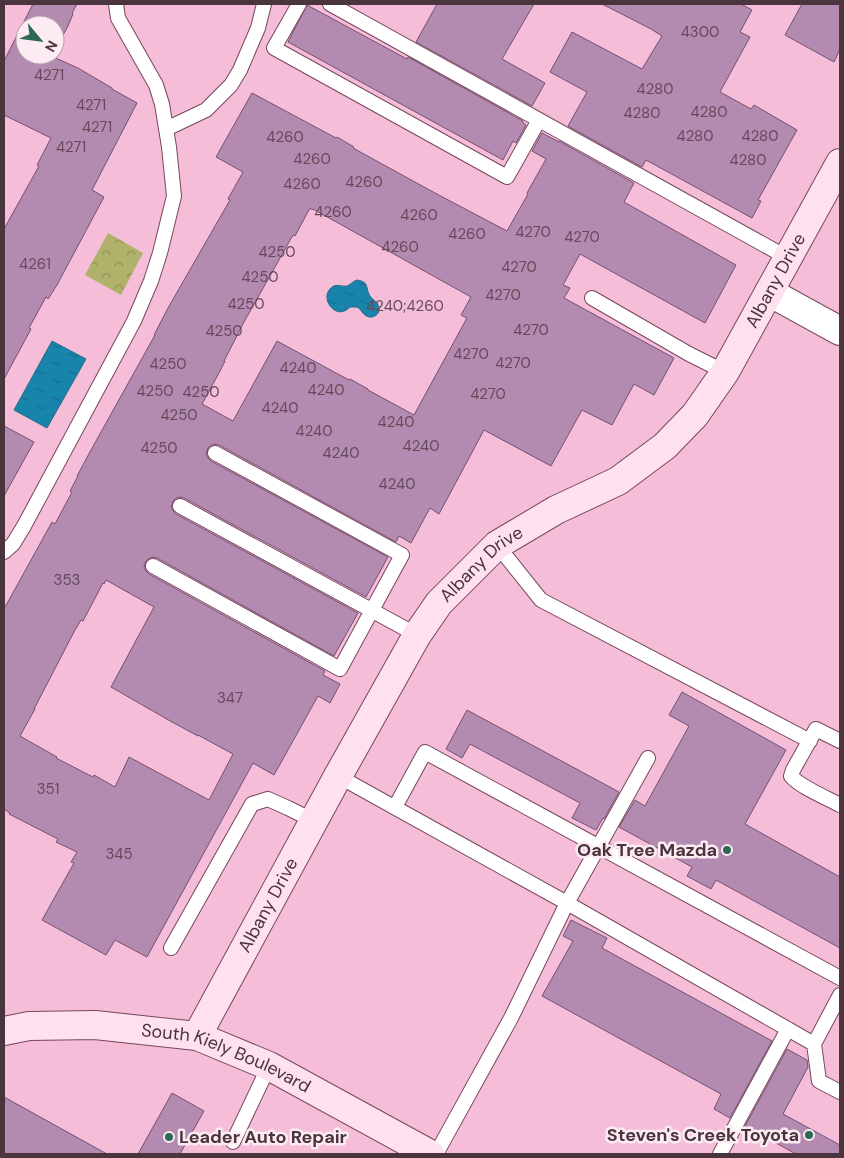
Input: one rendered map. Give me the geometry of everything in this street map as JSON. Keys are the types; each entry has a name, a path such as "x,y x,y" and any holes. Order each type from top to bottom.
{"street":[{"name":"Albany Drive","path":"197,1036 338,776 417,635 439,603 498,545 556,510 618,481 664,446 695,415 726,372 840,163"},
{"path":"769,292 840,331"},
{"name":"South Kiely Boulevard","path":"4,1032 29,1026 95,1025 197,1036 270,1066 430,1154"}],"lane":[{"path":"4,552 13,544 24,526 134,321 151,281 174,196 162,104 156,85 118,18 116,4"},
{"path":"166,129 206,110 231,85 240,70 258,28 264,4"},
{"path":"299,4 274,48 507,177 539,120"},
{"path":"330,4 788,258"},
{"path":"592,298 690,354 726,372"},
{"path":"153,566 340,669 372,611 402,555 214,453"},
{"path":"180,506 417,635"},
{"path":"498,545 540,600 810,741"},
{"path":"840,742 816,730 791,776 801,784 840,805"},
{"path":"395,808 425,752 840,978"},
{"path":"436,1154 511,1018 567,903 648,758"},
{"path":"338,776 567,903 814,1044"},
{"path":"171,948 252,804 268,799 314,821"},
{"path":"840,995 814,1044 820,1081 840,1092"},
{"path":"720,1154 788,1029"},
{"path":"233,1142 270,1066"}],"green space":[{"path":"108,233 143,253 121,295 85,275"}],"water":[{"path":"357,280 366,284 370,296 379,308 378,313 374,317 368,317 357,307 350,307 345,311 339,312 331,307 328,302 328,292 331,288 337,285 347,286"},
{"path":"52,341 86,359 47,428 14,410"}],"building":[{"path":"33,4 77,4 65,32 65,15 27,15"},
{"path":"437,4 534,4 502,59 545,83 532,106 416,42"},
{"path":"602,4 741,4 752,10 740,32 750,37 720,92 751,109 754,105 797,130 758,200 761,201 752,218 646,160 642,167 568,126 587,92 550,72 572,32 642,69 662,36"},
{"path":"802,4 840,4 840,49 834,62 785,35"},
{"path":"307,5 407,59 408,57 523,121 526,125 516,143 513,141 503,160 288,42"},
{"path":"15,39 15,65 65,65 65,62 137,103 92,190 104,197 57,285 48,299 46,297 4,379 4,229 39,166 37,165 51,138 4,115 4,61"},
{"path":"252,93 337,137 353,148 507,231 546,159 532,151 542,133 634,183 624,202 736,265 705,323 580,254 563,285 570,288 564,298 674,358 654,395 634,384 612,425 582,410 551,466 484,430 439,514 430,508 411,543 399,536 396,542 219,445 214,444 208,448 206,454 211,461 388,557 366,597 184,498 179,497 173,501 171,507 176,514 358,613 334,656 157,558 152,557 146,561 144,567 149,574 325,671 323,675 340,684 330,703 318,696 274,775 253,763 147,957 115,940 106,955 42,920 74,863 71,862 77,852 56,842 58,839 9,814 4,809 4,609 52,522 55,524 91,450 168,308 230,200 228,199 243,172 216,157","holes":["310,208 471,297 461,315 467,318 414,415 277,341 233,421 202,404 244,322","106,580 154,607 111,687 233,754 209,800 129,757 115,787 94,775 93,777 56,758 20,736 75,630 81,620 83,621"]},
{"path":"4,426 34,442 4,496"},
{"name":"Oak Tree Mazda","path":"682,692 786,750 745,824 840,877 840,948 716,880 711,889 687,876 692,867 619,827 635,800 645,806 689,726 669,715"},
{"path":"467,710 619,792 596,830 572,818 580,803 470,744 462,758 446,749"},
{"path":"571,920 607,938 602,948 772,1041 730,1118 714,1109 721,1094 542,996 573,941 563,936"},
{"path":"787,1049 807,1060 808,1067 783,1114 840,1145 840,1154 796,1154 745,1126"},
{"path":"172,1093 204,1111 180,1154 138,1154"},
{"path":"4,1097 107,1154 4,1154"}],"place":[{"name":"Oak Tree Mazda","path":"727,850"},
{"name":"Steven's Creek Toyota","path":"809,1135"},
{"name":"Leader Auto Repair","path":"169,1137"}]}
